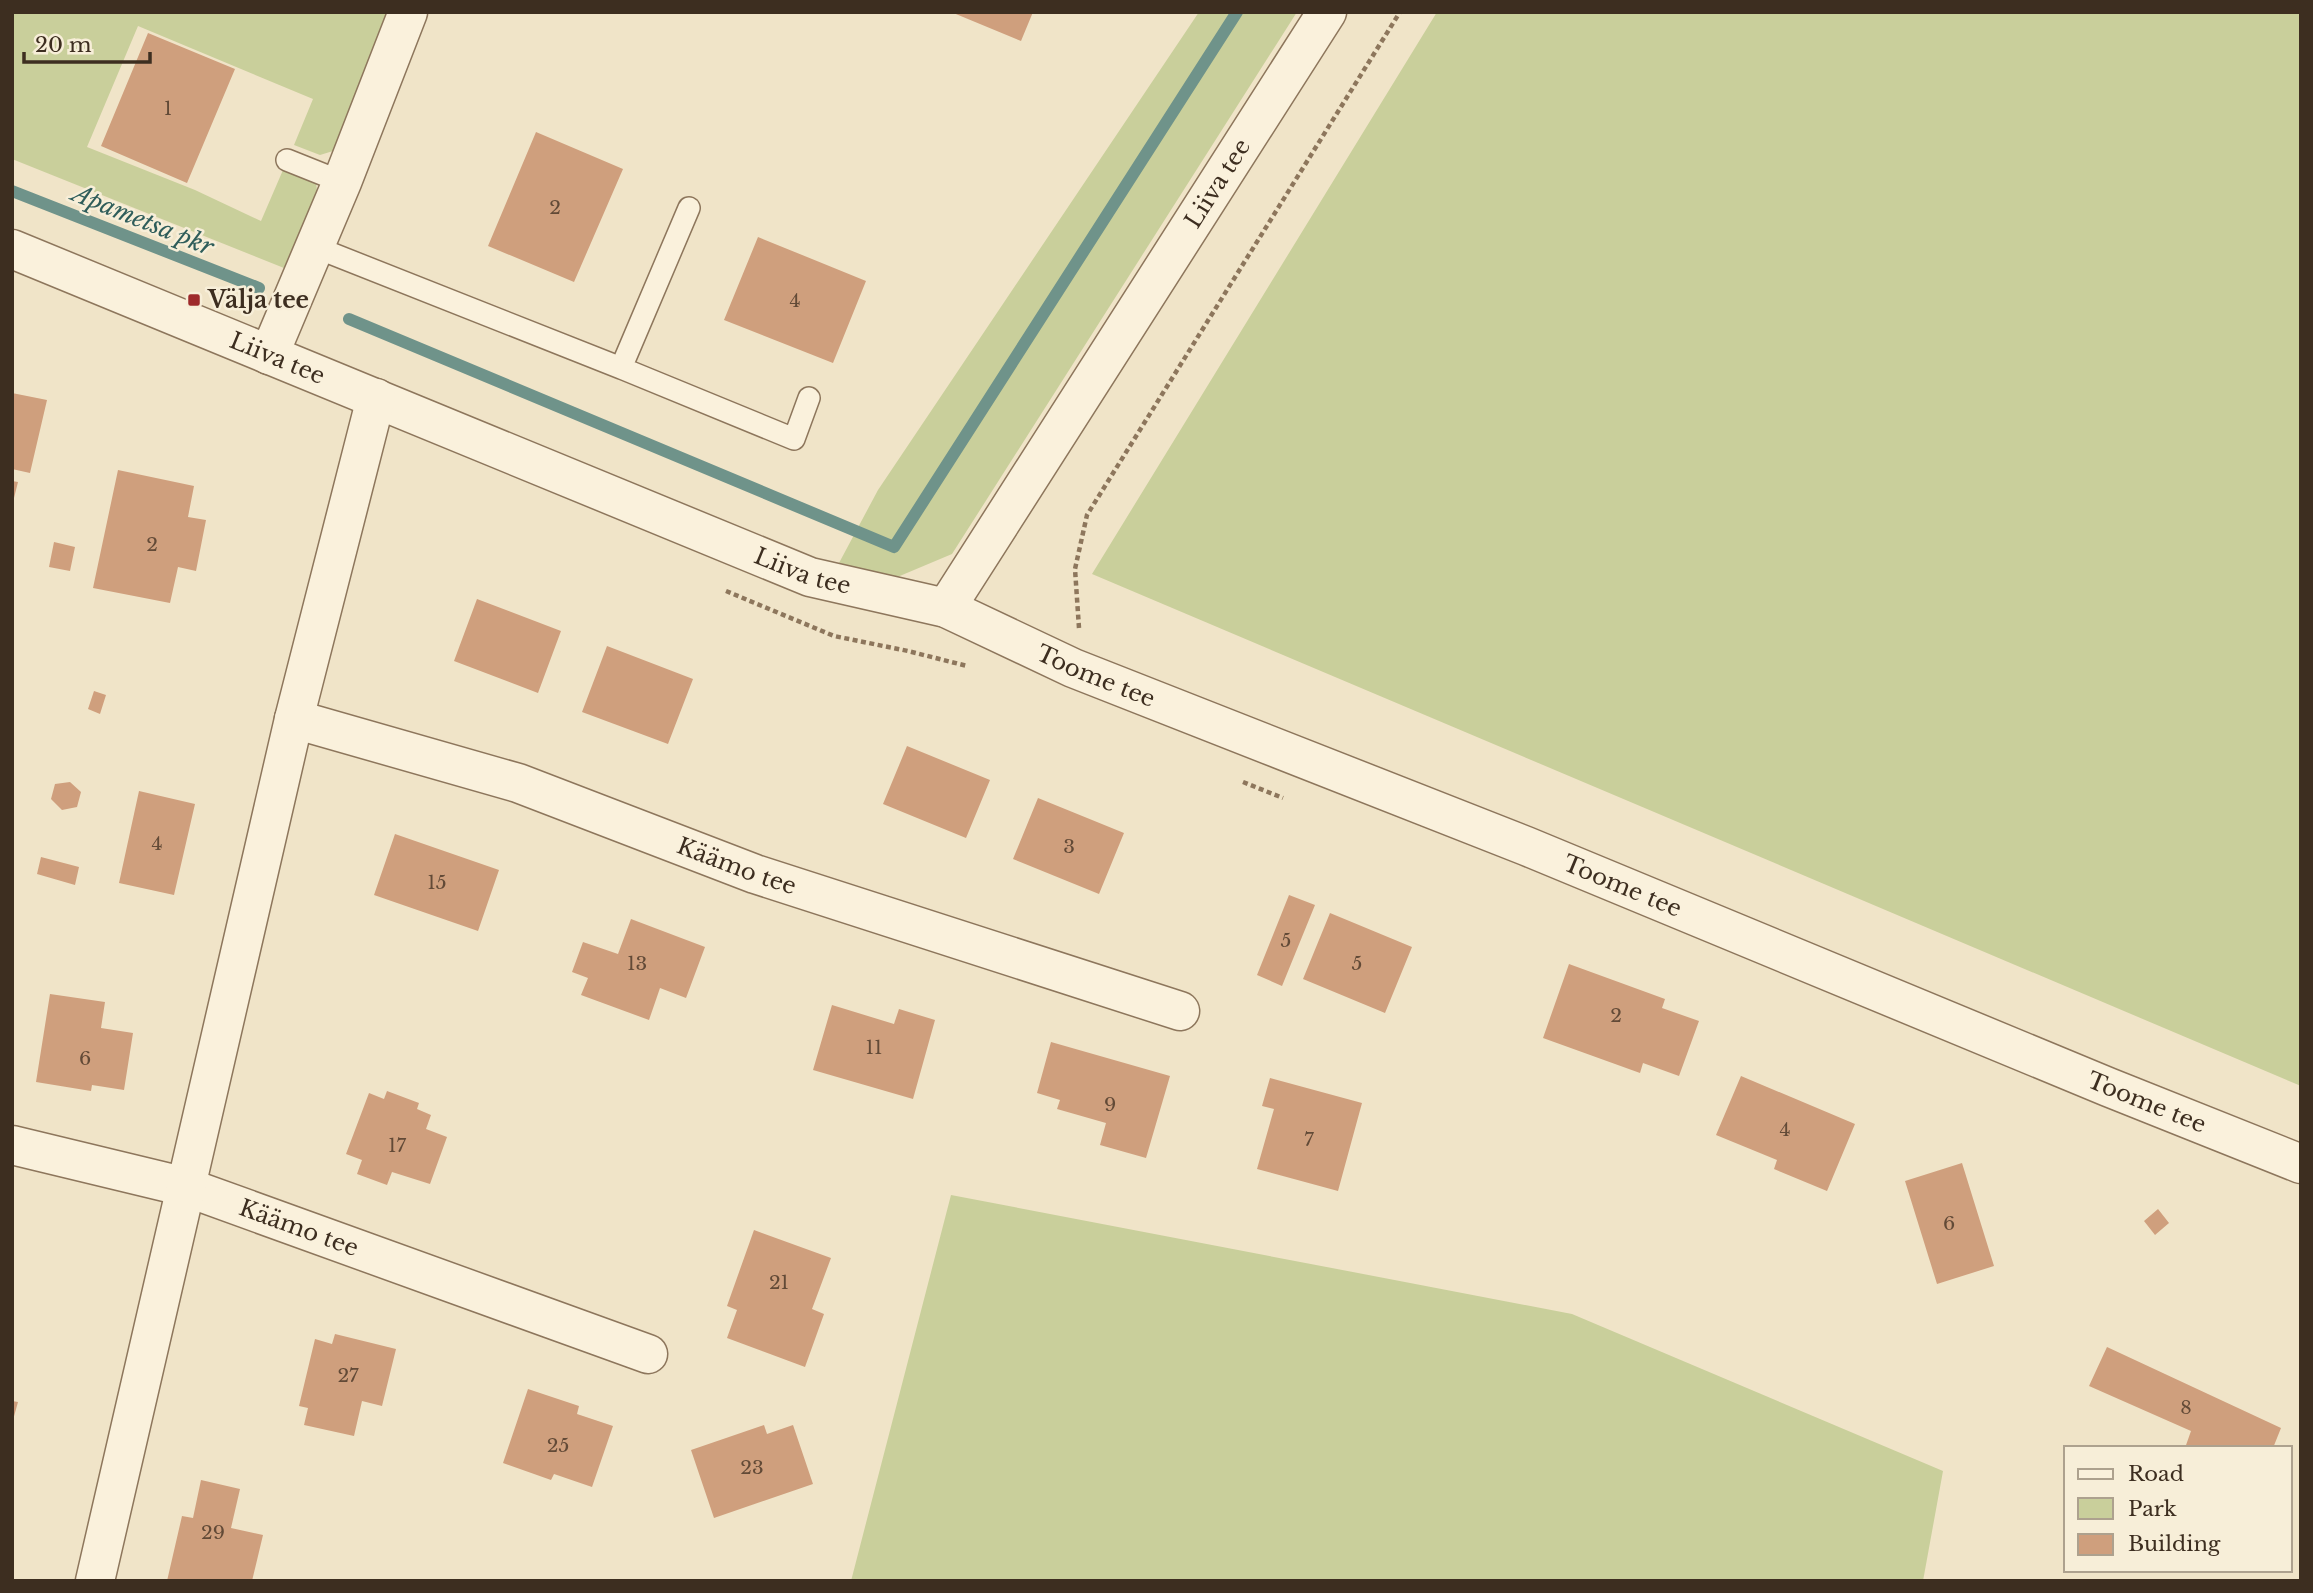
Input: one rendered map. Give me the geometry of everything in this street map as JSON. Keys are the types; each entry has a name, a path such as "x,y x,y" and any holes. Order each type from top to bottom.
{"street":[{"path":"269,355 408,12"},
{"name":"Liiva tee","path":"12,249 810,577 946,608 1326,12"},
{"path":"95,1581 294,719 376,398"},
{"name":"Toome tee","path":"946,608 1073,668 1442,811 2301,1164"},
{"name":"Käämo tee","path":"294,719 518,783 755,874 1180,1011"},
{"name":"Käämo tee","path":"12,1145 186,1187 648,1354"}],"lane":[{"path":"287,160 341,182"},
{"path":"621,368 689,208"},
{"path":"314,247 794,439 809,398"}],"path":[{"path":"1073,668 1080,638 1075,569 1087,515 1400,12"}],"green space":[{"path":"12,12 388,12 333,151 320,155 294,145 313,99 138,26 87,147 195,190 261,221 283,170 316,182 317,191 284,268 12,159"},
{"path":"1199,12 1297,12 952,554 895,578 839,563 878,490"},
{"path":"1437,12 2301,12 2301,1086 1092,574"},
{"path":"951,1195 1572,1314 1943,1471 1923,1581 851,1581"}],"building":[{"path":"951,12 1033,12 1021,41"},
{"path":"148,33 235,69 187,183 101,146"},
{"path":"536,132 623,169 574,282 488,246"},
{"path":"758,237 866,281 833,363 724,320"},
{"path":"12,393 47,400 30,473 12,469"},
{"path":"118,470 194,486 188,517 206,520 196,571 178,567 170,603 93,588"},
{"path":"12,481 18,482 13,502 12,502"},
{"path":"54,542 75,547 70,571 49,567"},
{"path":"477,599 561,631 538,693 454,661"},
{"path":"607,646 693,679 668,744 582,712"},
{"path":"94,691 106,695 100,714 88,709"},
{"path":"907,746 990,780 966,838 883,804"},
{"path":"70,782 81,792 77,807 62,810 51,799 55,784"},
{"path":"139,791 195,804 174,895 119,883"},
{"path":"1038,798 1124,833 1099,894 1013,859"},
{"path":"395,834 499,870 478,931 374,895"},
{"path":"41,857 79,867 75,885 37,874"},
{"path":"1289,895 1315,905 1282,986 1257,975"},
{"path":"1330,913 1412,947 1385,1013 1303,979"},
{"path":"631,919 705,947 686,998 660,988 649,1020 581,995 588,978 572,972 583,942 618,954"},
{"path":"1569,964 1665,999 1662,1008 1699,1021 1679,1076 1643,1063 1640,1073 1543,1038"},
{"path":"50,994 105,1002 101,1028 133,1033 124,1090 92,1085 91,1091 36,1082"},
{"path":"832,1005 894,1024 899,1009 935,1020 913,1099 813,1070"},
{"path":"1051,1042 1170,1076 1146,1158 1100,1145 1106,1123 1057,1109 1060,1100 1037,1093"},
{"path":"1741,1076 1855,1124 1827,1191 1774,1169 1777,1160 1716,1135"},
{"path":"1270,1078 1362,1103 1338,1191 1257,1169 1274,1109 1262,1106"},
{"path":"387,1091 419,1103 417,1109 431,1115 426,1129 447,1137 430,1184 392,1172 387,1185 357,1174 362,1160 346,1154 369,1093 384,1099"},
{"path":"1962,1163 1994,1266 1937,1284 1905,1181"},
{"path":"2158,1209 2169,1223 2155,1235 2144,1221"},
{"path":"754,1230 831,1258 812,1309 824,1314 805,1367 727,1338 737,1310 727,1306"},
{"path":"335,1334 396,1349 382,1406 362,1401 354,1436 304,1425 308,1408 299,1406 315,1339 332,1344"},
{"path":"2107,1347 2281,1428 2274,1446 2186,1446 2191,1431 2089,1386"},
{"path":"528,1389 579,1406 577,1414 613,1426 592,1487 554,1474 551,1480 503,1463"},
{"path":"12,1401 18,1402 13,1420 12,1420"},
{"path":"764,1425 767,1434 793,1425 813,1484 714,1518 691,1450"},
{"path":"201,1480 240,1489 231,1528 263,1535 252,1581 167,1581 182,1516 193,1518"}],"waterway":[{"path":"349,319 894,547 1237,12"},
{"name":"Apametsa pkr","path":"12,191 259,288"}],"place":[{"name":"Välja tee","path":"194,300"}]}
